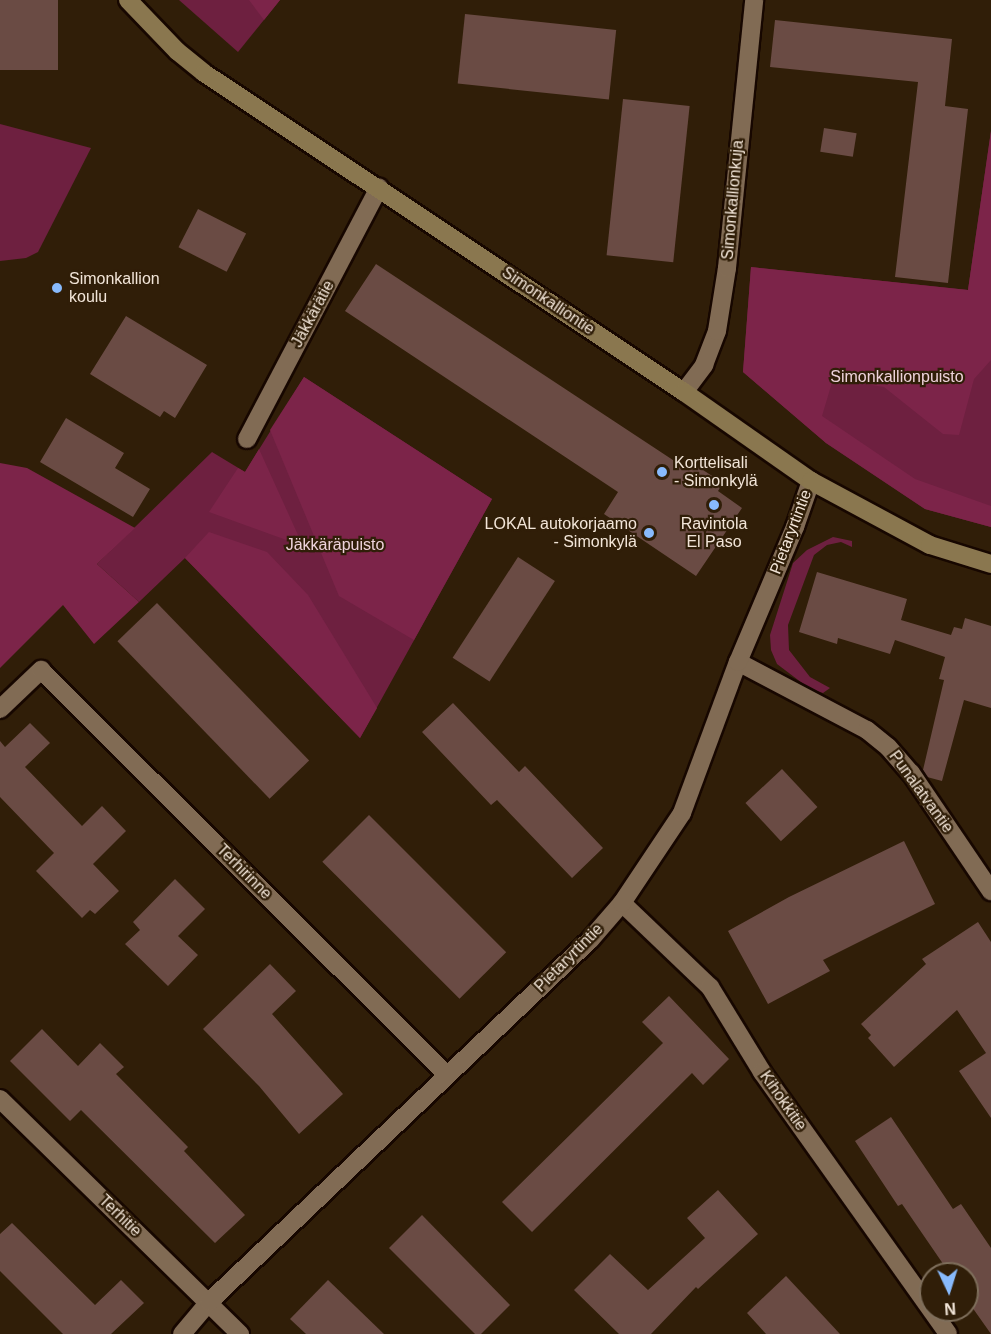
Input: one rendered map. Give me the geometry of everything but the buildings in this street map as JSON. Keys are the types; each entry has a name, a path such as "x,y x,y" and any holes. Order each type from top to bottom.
{"main road":[{"name":"Simonkalliontie","path":"128,0 177,51 204,74 684,392 811,481 930,545 991,564"}],"street":[{"name":"Simonkallionkuja","path":"684,392 704,366 717,331 728,268 754,0"},
{"name":"Jäkkärätie","path":"247,440 379,188"},
{"name":"Pietaryrtintie","path":"182,1334 208,1302 590,940 622,903 682,813 738,662 795,527 811,481"},
{"name":"Punalatvantie","path":"738,662 867,730 888,747 911,773 991,891"},
{"name":"Terhirinne","path":"0,709 41,670 447,1075"},
{"name":"Kihokkitie","path":"622,903 710,987 762,1072 948,1334"},
{"name":"Terhitie","path":"0,1099 240,1334"}],"green space":[{"path":"179,0 280,0 238,52"},
{"path":"249,0 280,0 264,20"},
{"path":"0,124 91,148 38,252 26,258 0,261"},
{"name":"Simonkallionpuisto","path":"991,131 991,527 925,509 826,443 743,372 751,267 968,290"},
{"name":"Simonkallionpuisto","path":"991,131 991,360 974,379 959,435 943,434 884,387 833,379 822,416 915,479 991,506 991,527 925,509 826,443 743,372 751,267 968,290"},
{"name":"Jäkkäräpuisto","path":"304,377 492,499 360,738 185,558 139,602 97,564 212,452 245,472"},
{"path":"304,377 492,499 414,640 339,596 270,430"},
{"path":"259,449 303,546 209,512 238,468 245,472"},
{"path":"0,463 27,468 135,528 97,564 139,602 94,644 63,605 0,668"},
{"path":"209,532 267,552 308,595 377,708 360,738 185,558"},
{"path":"833,537 852,541 852,547 841,542 827,545 814,555 788,625 789,650 810,677 830,688 823,693 810,689 777,664 771,650 770,635 793,563 807,550"}],"place":[{"name":"Simonkallion koulu","path":"57,288"},
{"name":"Korttelisali - Simonkylä","path":"662,472"},
{"name":"Ravintola El Paso","path":"714,505"},
{"name":"LOKAL autokorjaamo - Simonkylä","path":"649,533"}]}
